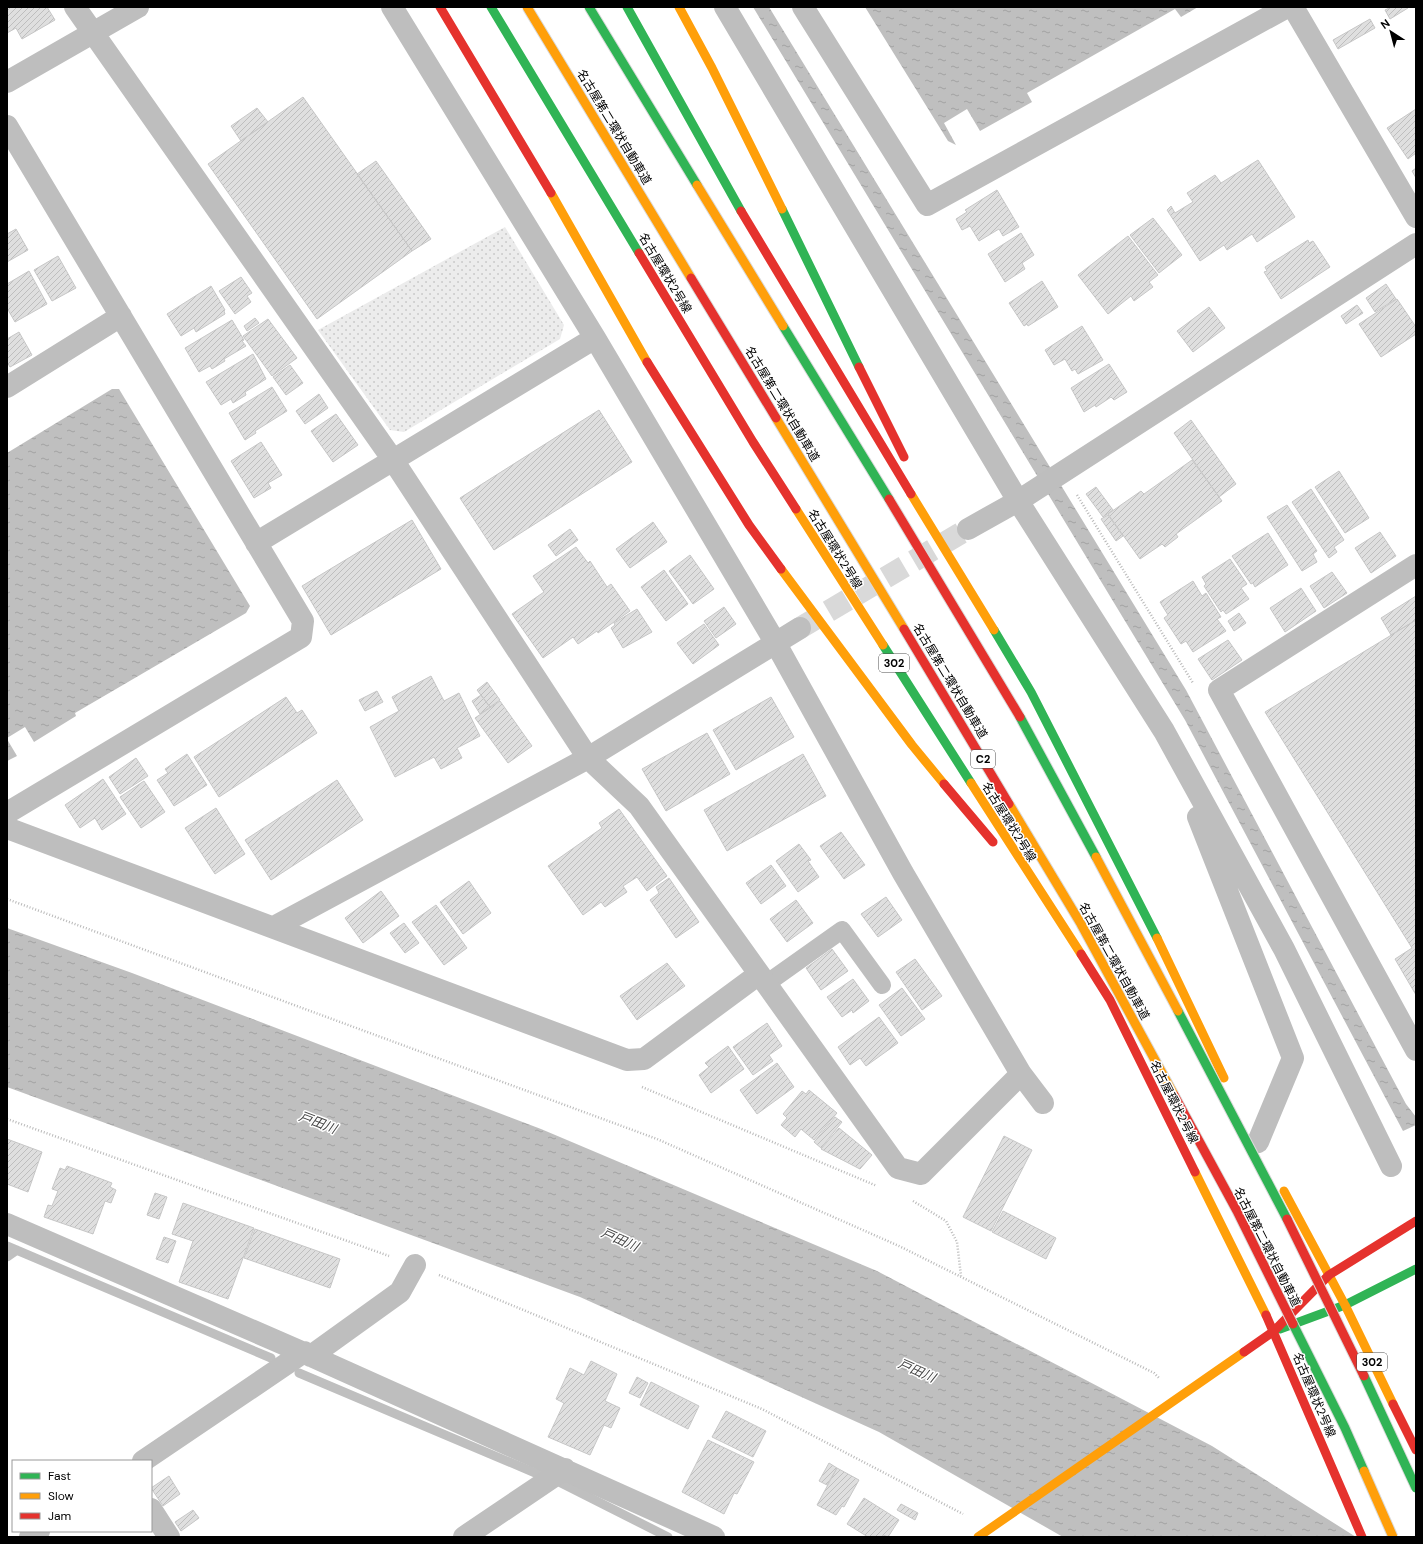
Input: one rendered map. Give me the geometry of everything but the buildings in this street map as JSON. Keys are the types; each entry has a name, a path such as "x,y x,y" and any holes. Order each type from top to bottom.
{"main road":[{"path":"440,7 538,168 653,374 749,524 831,638 912,745 998,847"},
{"name":"名古屋環状2号線","path":"491,7 753,442 1048,907 1110,1000 1274,1332 1342,1494 1362,1537"},
{"name":"名古屋第二環状自動車道","path":"527,7 1081,924 1237,1211 1345,1428 1393,1537"},
{"path":"589,7 1004,688 1123,905 1277,1199 1384,1416 1416,1488"},
{"path":"627,7 726,186 1031,692 1167,957 1230,1090"},
{"path":"679,7 712,68 909,467"},
{"path":"919,489 968,588"},
{"path":"1008,859 1048,907"},
{"name":"302","path":"1280,1184 1345,1305 1416,1450"},
{"path":"978,1537 1274,1332 1329,1275 1416,1221"},
{"path":"1274,1332 1345,1305 1416,1269"}],"street":[{"path":"75,7 393,460 588,758 639,806 898,1168 921,1174 1021,1074"},
{"path":"7,82 138,7"},
{"path":"392,7 595,338 775,642 903,873 1021,1074 1043,1103"},
{"path":"726,7 1026,496 1164,731 1284,949 1391,1166"},
{"path":"803,7 926,205 1287,7"},
{"path":"1293,7 1416,218"},
{"path":"7,126 303,621 301,637 7,813"},
{"path":"968,530 1026,496 1416,244"},
{"path":"7,387 121,316"},
{"path":"256,543 595,338"},
{"path":"1416,564 1219,690 1416,1050"},
{"path":"274,927 588,758 800,628"},
{"path":"1164,731 1293,1058 1257,1140"},
{"path":"7,828 627,1060 644,1059 763,979"},
{"path":"7,1224 307,1354 714,1537"},
{"path":"144,1460 400,1292 415,1265"},
{"path":"464,1537 565,1469"},
{"path":"152,1511 169,1537"}],"lane":[{"path":"763,979 842,930 882,985"}],"path":[{"path":"1062,473 1201,696 1208,692 1219,690"},
{"path":"7,899 657,1139 899,1246 1154,1374 1179,1398"},
{"path":"627,1060 620,1078 884,1189"},
{"path":"7,1119 415,1265 762,1409 990,1529"},
{"path":"906,1198 946,1221 957,1242 961,1277"}],"shaded area":[{"path":"505,227 564,325 560,339 404,432 390,430 318,330"}],"water":[{"path":"753,7 769,7 1186,690 1406,1104 1416,1117 1416,1125 1403,1131 1185,720"},
{"path":"865,7 1198,7 1181,17 1175,9 1027,93 1032,102 980,131 967,109 944,123 956,145 948,141"},
{"path":"112,389 119,389 250,606 246,613 75,713 76,716 34,742 25,727 7,738 7,453"},
{"path":"7,739 17,756 7,761"},
{"name":"戸田川","path":"7,928 132,973 541,1129 877,1271 1212,1446 1356,1537 1063,1537 879,1432 580,1297 7,1087"}],"waterway":[{"path":"7,1246 271,1358"},
{"path":"7,1257 17,1250"},
{"path":"299,1373 540,1475"},
{"path":"561,1483 668,1537"}],"tunnel":[{"path":"800,628 968,529"}],"traffic: fast":[{"path":"491,7 639,253"},
{"path":"589,7 697,185"},
{"path":"627,7 741,211"},
{"path":"782,209 859,367"},
{"path":"783,326 889,499"},
{"path":"994,630 1031,692 1157,938"},
{"path":"883,645 971,783"},
{"path":"1020,717 1096,857"},
{"path":"1178,1011 1287,1219"},
{"path":"1280,1329 1345,1305 1416,1269"},
{"path":"1293,1324 1345,1428 1364,1471"},
{"path":"1364,1376 1416,1488"}],"traffic: slow":[{"path":"527,7 691,278"},
{"path":"679,7 712,68 782,209"},
{"path":"697,185 783,326"},
{"path":"551,193 647,362"},
{"path":"776,418 904,629"},
{"path":"911,494 994,630"},
{"path":"796,509 883,645"},
{"path":"781,569 912,745 944,784"},
{"path":"971,783 1081,954"},
{"path":"1009,804 1081,924 1174,1095"},
{"path":"1096,857 1178,1011"},
{"path":"1157,938 1224,1078"},
{"path":"1195,1172 1266,1315"},
{"path":"1284,1191 1345,1305 1393,1404"},
{"path":"978,1537 1244,1352"},
{"path":"1364,1471 1393,1537"}],"traffic: jam":[{"path":"440,7 551,193"},
{"path":"741,211 911,494"},
{"path":"639,253 753,442 796,509"},
{"path":"691,278 776,418"},
{"path":"647,362 749,525 781,569"},
{"path":"859,367 904,457"},
{"path":"889,499 1020,717"},
{"path":"904,629 1009,804"},
{"path":"944,784 993,842"},
{"path":"1081,954 1110,1000 1195,1172"},
{"path":"1174,1095 1237,1211 1293,1324"},
{"path":"1287,1219 1364,1376"},
{"path":"1244,1352 1274,1331 1329,1275 1416,1221"},
{"path":"1266,1315 1362,1537"},
{"path":"1393,1404 1416,1450"}]}
